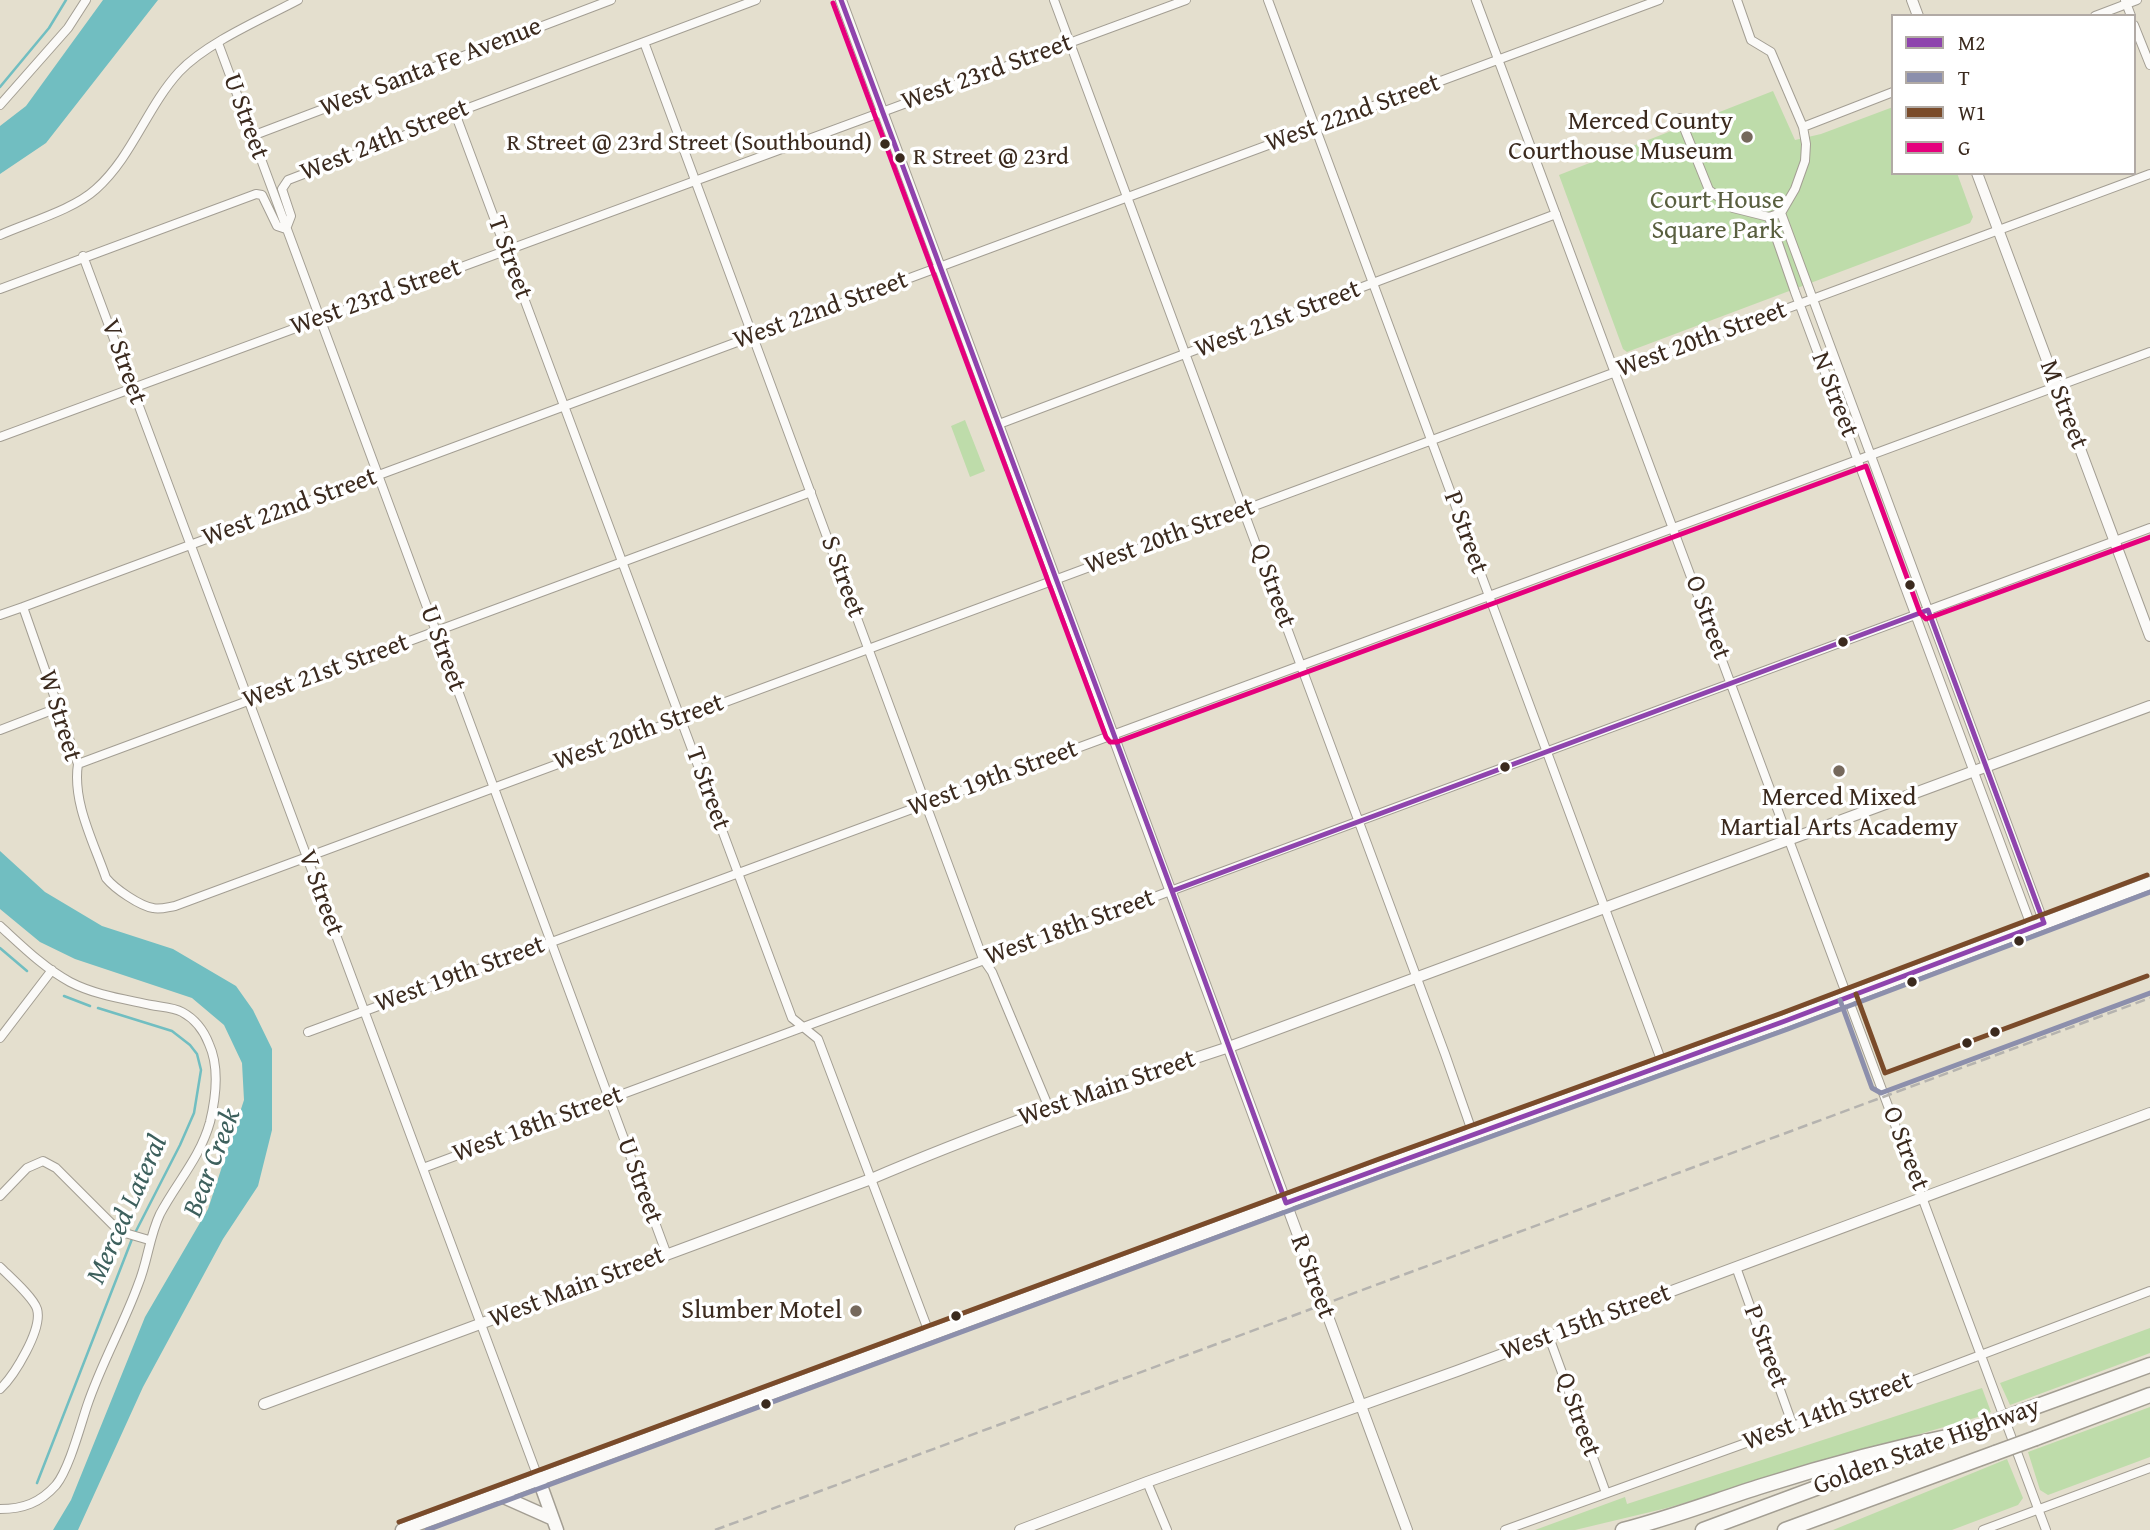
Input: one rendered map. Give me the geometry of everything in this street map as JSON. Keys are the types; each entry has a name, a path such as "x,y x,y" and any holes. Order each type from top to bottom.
{"highway":[{"name":"Golden State Highway","path":"1703,1530 2150,1365"},
{"name":"Golden State Highway","path":"1785,1530 2150,1395"},
{"path":"1623,1530 1661,1520 1763,1485 1914,1443 1965,1433"},
{"path":"1811,1530 1893,1497 1929,1477"}],"main road":[{"path":"402,1530 1849,997 2150,883"},
{"name":"V Street","path":"539,1480 555,1524"},
{"path":"499,1495 555,1524"}],"street":[{"path":"0,105 68,28 86,0"},
{"path":"0,235 79,202 96,190 112,172 180,70 218,43 298,0"},
{"name":"West Santa Fe Avenue","path":"252,136 611,0"},
{"name":"West 24th Street","path":"286,229 291,216 282,189 288,180 442,121 455,113 756,0"},
{"name":"R Street","path":"841,0 1407,1530"},
{"name":"Q Street","path":"1054,0 1473,1134"},
{"name":"West 23rd Street","path":"0,437 1186,0"},
{"name":"P Street","path":"1268,0 1663,1065"},
{"name":"O Street","path":"1476,0 2039,1510"},
{"name":"West 22nd Street","path":"23,607 1659,0"},
{"path":"1680,117 1709,190 1733,208 1769,217 1781,213 1795,189 1805,161 1807,144 1803,127 1772,52 1751,40 1737,0"},
{"path":"2099,14 2125,2 2137,0"},
{"path":"2136,30 2150,65"},
{"name":"S Street","path":"645,42 984,960 992,972 1049,1108"},
{"name":"U Street","path":"218,43 667,1255"},
{"path":"1803,127 1891,93"},
{"name":"T Street","path":"455,113 792,1018 818,1039 930,1335"},
{"name":"West 20th Street","path":"114,887 152,908 175,906 2150,174"},
{"name":"M Street","path":"1977,175 2114,541 2147,617 2150,636"},
{"path":"0,289 256,194 265,199 277,226 286,229"},
{"name":"N Street","path":"1781,213 1986,766 2038,925"},
{"name":"West 21st Street","path":"999,424 1556,214"},
{"name":"N Street","path":"1769,217 1974,771 2038,925"},
{"name":"V Street","path":"83,256 539,1480"},
{"name":"West 19th Street","path":"308,1032 2150,352"},
{"name":"West 21st Street","path":"78,764 811,492"},
{"name":"West 18th Street","path":"423,1168 2150,528"},
{"path":"0,615 23,607"},
{"name":"W Street","path":"23,607 78,764 78,796 106,878 114,887"},
{"name":"West Main Street","path":"264,1404 870,1180 1049,1108 1229,1047 2150,706"},
{"path":"0,730 60,707"},
{"path":"0,926 52,970 93,993 176,1009 191,1018 210,1045 216,1081 207,1131 187,1174 161,1214 149,1240 140,1280 106,1357 57,1483 36,1503 17,1509 0,1509"},
{"path":"0,1038 52,970"},
{"name":"West 15th Street","path":"1020,1530 2150,1113"},
{"path":"0,1196 27,1168 43,1161 55,1168 107,1221 125,1233 149,1240"},
{"path":"0,1267 37,1311 37,1322 16,1371 0,1389"},
{"name":"P Street","path":"1736,1267 1794,1426"},
{"name":"West 14th Street","path":"1505,1530 1794,1426 2150,1291"},
{"name":"Q Street","path":"1549,1337 1606,1493"},
{"path":"1983,1530 2150,1468"},
{"path":"1147,1482 1167,1530"},
{"path":"2039,1510 2046,1530"}],"green space":[{"name":"Court House Square Park","path":"1773,91 1795,140 1821,134 1891,108 1891,175 1958,175 1973,217 1970,223 1627,352 1623,349 1559,175"},
{"path":"965,420 985,471 970,477 951,426"},
{"path":"2150,1328 2150,1353 2010,1405 2000,1383"},
{"path":"1982,1388 1991,1412 1978,1417 1667,1508 1575,1530 1535,1530 1625,1497 1627,1504"},
{"path":"2150,1407 2150,1457 2048,1495 2040,1490 2028,1452"},
{"path":"2007,1459 2023,1498 2018,1505 1952,1530 1833,1530"}],"water":[{"path":"103,0 158,0 46,143 0,174 0,126 26,106"},
{"path":"0,851 45,892 102,926 173,949 236,986 253,1010 272,1049 272,1130 258,1186 223,1239 143,1387 78,1530 53,1530 71,1500 145,1317 208,1209 244,1100 242,1063 224,1025 192,998 75,959 40,942 0,909"}],"waterway":[{"name":"Merced Lateral","path":"0,87 49,28 66,0"},
{"name":"Merced Lateral","path":"0,948 27,971"},
{"name":"Merced Lateral","path":"64,996 90,1006"},
{"name":"Merced Lateral","path":"98,1008 172,1031 197,1054 201,1070 194,1113 135,1233"},
{"name":"Merced Lateral","path":"37,1483 132,1239"}],"railway":[{"path":"715,1530 2150,998"}],"transit line":[{"name":"M2","path":"841,0 1172,891"},
{"name":"G","path":"833,3 1110,742 1117,742 1866,466 1920,613 1926,619 2150,537"},
{"name":"M2","path":"1928,610 2044,923 1785,1021 1286,1203 1172,891 1928,610"},
{"name":"W1","path":"399,1522 1379,1159 1782,1013 2147,875"},
{"name":"T","path":"427,1530 1385,1175 1788,1029 2150,892"},
{"name":"W1","path":"1856,994 1885,1073 2147,976"},
{"name":"T","path":"1840,1000 1872,1088 1881,1093 2150,993"}],"place":[{"name":"Merced County Courthouse Museum","path":"1747,137"},
{"name":"R Street @ 23rd Street (Southbound)","path":"885,144"},
{"name":"R Street @ 23rd","path":"900,158"},
{"name":"Merced Mixed Martial Arts Academy","path":"1839,771"},
{"name":"Slumber Motel","path":"856,1311"}],"water label":[{"name":"Bear Creek","path":"213,1163"}]}
